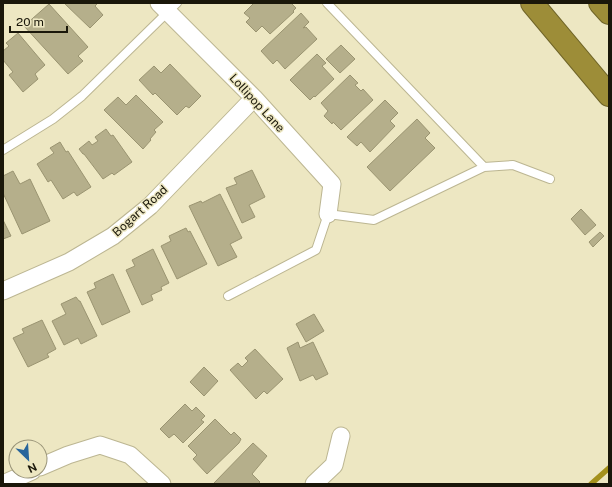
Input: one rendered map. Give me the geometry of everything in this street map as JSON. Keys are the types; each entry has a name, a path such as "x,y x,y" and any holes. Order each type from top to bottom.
{"highway":[{"path":"532,3 609,95"},
{"path":"600,3 609,13"}],"street":[{"name":"Lollipop Lane","path":"168,6 332,184 328,214"},
{"name":"Bogart Road","path":"3,291 69,262 114,236 150,206 254,98"},
{"path":"314,484 334,465 341,436"},
{"path":"48,464 68,455 100,445 130,455 162,484"},
{"path":"3,484 14,479"}],"lane":[{"path":"327,3 484,167"},
{"path":"3,150 53,119 82,96 168,6"},
{"path":"228,296 316,250 328,214 374,220 484,167 513,165 550,179"}],"building":[{"path":"64,3 98,3 95,6 103,15 90,28"},
{"path":"254,3 291,3 296,8 293,11 294,12 270,34 262,26 256,32 246,22 250,18 244,13"},
{"path":"49,4 88,47 78,56 83,61 68,74 24,26"},
{"path":"301,13 309,22 303,28 306,27 317,39 285,69 277,60 273,64 261,51"},
{"path":"18,33 45,65 35,74 38,79 23,92 9,75 13,72 3,60 3,51 9,46 6,43"},
{"path":"341,45 355,59 340,73 326,59"},
{"path":"317,54 326,63 322,66 334,79 310,100 290,80"},
{"path":"170,64 201,96 189,108 186,106 177,115 155,93 153,95 139,80 154,66 161,73"},
{"path":"350,75 358,83 355,85 361,91 363,89 373,100 341,130 324,116 328,111 321,103"},
{"path":"136,95 163,122 154,130 156,132 143,149 104,110 118,97 126,105"},
{"path":"385,100 398,113 390,121 395,126 370,152 361,142 357,146 347,137"},
{"path":"417,119 430,133 425,138 435,148 390,191 367,167"},
{"path":"106,129 111,136 113,135 132,162 114,175 112,173 103,179 79,149 89,141 92,145 98,141 95,137"},
{"path":"60,142 66,152 68,151 91,187 77,196 74,192 63,199 51,180 48,182 37,164 54,153 50,148"},
{"path":"252,170 265,197 249,205 255,217 242,223 226,188 237,184 234,178"},
{"path":"13,171 20,184 30,179 50,221 22,234 3,193 3,176"},
{"path":"220,194 242,238 230,244 237,257 218,266 189,206 201,201 202,203"},
{"path":"581,209 596,225 585,235 571,219"},
{"path":"3,220 11,236 3,239"},
{"path":"186,228 188,232 190,231 207,264 177,279 161,246 171,241 169,236"},
{"path":"600,232 604,236 593,247 589,242"},
{"path":"153,249 169,283 161,287 162,290 151,295 153,300 142,305 126,270 135,266 132,260"},
{"path":"113,274 130,312 102,325 87,292 96,288 94,283"},
{"path":"76,297 80,301 97,336 81,344 78,338 64,345 52,321 66,314 61,304"},
{"path":"314,314 324,331 306,342 296,324"},
{"path":"42,320 56,349 47,354 49,357 28,367 13,338 24,333 22,329"},
{"path":"298,342 300,348 313,342 328,374 316,380 313,375 300,381 287,348"},
{"path":"255,349 283,379 267,394 264,391 256,399 230,370 238,363 242,367 248,361 245,358"},
{"path":"204,367 218,381 204,396 190,382"},
{"path":"185,404 192,411 196,407 205,416 201,420 204,422 183,443 174,434 169,438 160,429"},
{"path":"215,419 231,435 234,432 241,439 239,443 207,474 193,459 197,455 188,446"},
{"path":"253,443 267,456 252,474 260,482 258,484 215,484 214,483"}],"waterway":[{"path":"591,484 609,468"}]}
